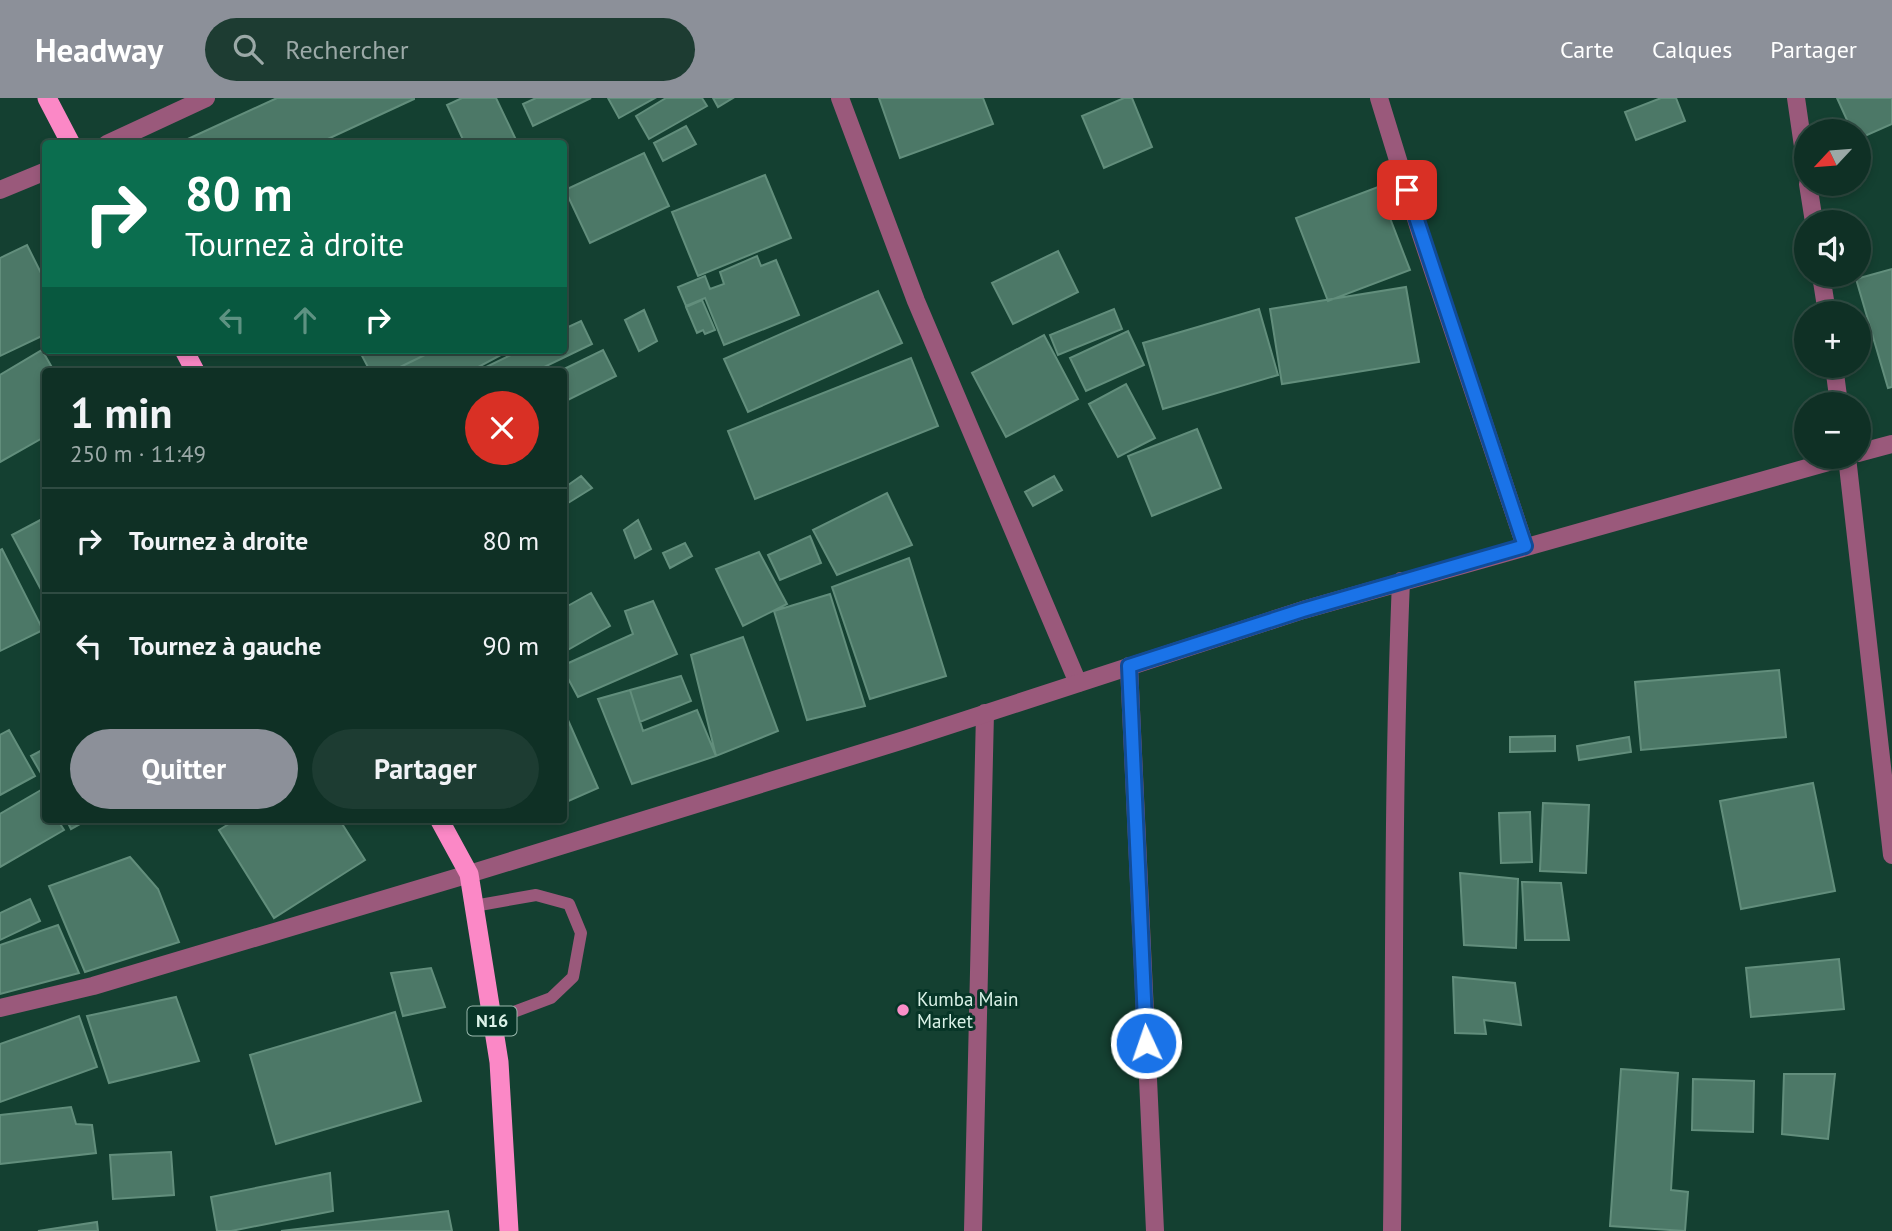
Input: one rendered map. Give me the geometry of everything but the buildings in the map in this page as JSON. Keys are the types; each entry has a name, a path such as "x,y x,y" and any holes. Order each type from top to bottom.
{"highway":[{"path":"47,98 69,140"},
{"name":"N16","path":"441,823 469,874 499,1062 509,1231"}],"street":[{"path":"116,140 206,98"},
{"path":"840,98 916,301 1078,683"},
{"path":"1379,98 1421,236 1525,546"},
{"path":"1796,98 1799,119"},
{"path":"0,190 42,173"},
{"path":"1871,450 1892,444"},
{"path":"0,1008 93,985 469,874 985,713 1303,610 1803,469"},
{"path":"1847,469 1892,855"},
{"path":"1392,1231 1395,715 1401,581"},
{"path":"1129,666 1155,1231"},
{"path":"973,1231 985,713"}],"lane":[{"path":"474,906 536,895 569,904 581,933 572,977 551,998 492,1020"}],"place":[{"name":"Kumba Main Market","path":"903,1010"}],"route":[{"path":"1146,1043 1129,666 1303,610 1525,546 1407,190"}]}
